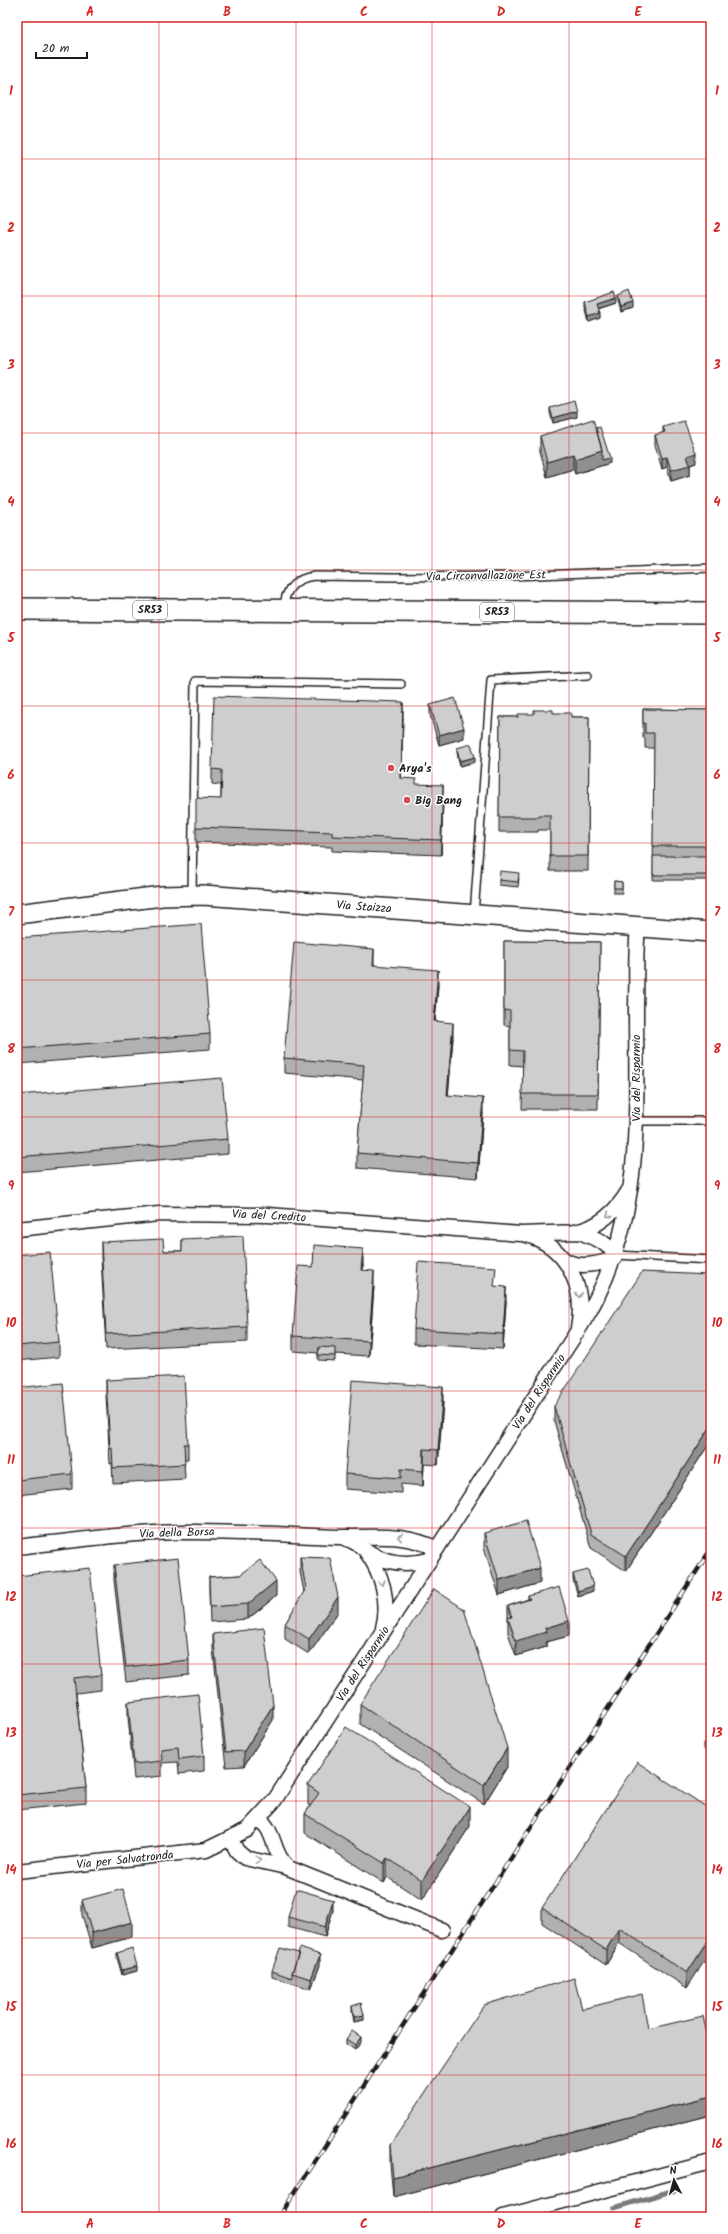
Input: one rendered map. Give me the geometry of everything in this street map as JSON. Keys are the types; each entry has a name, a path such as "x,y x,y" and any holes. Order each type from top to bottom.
{"main road":[{"name":"SR53","path":"17,609 711,613"}],"street":[{"name":"Via Staizza","path":"17,914 192,895 711,932"},
{"name":"Via del Risparmio","path":"274,1801 576,1333 598,1298 616,1257 626,1220 632,1184 636,1121 638,927"},
{"name":"Via del Credito","path":"572,1232 584,1229 606,1218 622,1202 632,1184"},
{"name":"Via del Credito","path":"17,1229 119,1217 205,1213 298,1217 521,1234 572,1232 587,1234 598,1239 611,1249 616,1257 586,1264 572,1264 564,1260 541,1241 521,1234"},
{"name":"Via del Credito","path":"564,1260 572,1271 579,1290 580,1316 576,1333"},
{"name":"Via della Borsa","path":"17,1547 113,1536 179,1532 262,1532 338,1537 394,1536 416,1540 433,1555"},
{"name":"Via della Borsa","path":"338,1537 353,1541 377,1556 398,1563 433,1555"},
{"path":"364,1548 380,1577 384,1591 385,1621 380,1638"},
{"name":"Via per Salvatronda","path":"17,1870 191,1853 206,1850 231,1840 247,1830 274,1801"},
{"path":"259,1818 269,1829 275,1850 282,1861 293,1871"},
{"path":"231,1840 237,1851 245,1858 274,1863 442,1930"},
{"path":"503,2217 711,2162"}],"lane":[{"name":"Via Circonvallazione Est","path":"284,611 285,597 292,585 300,579 311,576 512,576 711,568"},
{"path":"474,915 491,680 588,674"},
{"path":"192,895 195,681 400,684"},
{"path":"636,1121 711,1121"},
{"path":"616,1257 711,1260"}],"building":[{"path":"629,291 633,303 621,307 618,296"},
{"path":"614,292 616,298 597,304 600,313 589,317 585,302"},
{"path":"574,401 577,411 553,418 550,408"},
{"path":"593,419 602,450 575,459 573,454 547,462 540,436"},
{"path":"684,421 696,453 687,456 690,465 671,470 667,457 662,458 655,435 665,432 663,427"},
{"path":"600,427 610,458 602,460 602,450 596,428"},
{"path":"214,696 403,702 401,778 416,779 416,784 443,785 441,840 332,836 332,832 196,827 196,798 221,799 222,770 212,769"},
{"path":"455,698 464,728 439,735 430,705"},
{"path":"643,709 711,710 711,846 653,846 654,733 645,733"},
{"path":"534,710 553,710 553,713 571,713 571,717 589,717 588,856 550,856 550,815 538,815 538,817 499,817 500,717 518,717 518,714 534,714"},
{"path":"471,744 475,757 460,761 457,748"},
{"path":"653,856 711,856 711,875 653,875"},
{"path":"500,871 519,873 518,882 499,880"},
{"path":"614,881 622,882 622,888 614,888"},
{"path":"201,924 210,1034 17,1049 17,938"},
{"path":"504,941 600,942 598,1094 522,1094 523,1051 510,1050 510,1011 504,1010"},
{"path":"294,942 374,949 373,965 438,970 434,1021 453,1023 447,1095 483,1098 478,1163 357,1153 364,1065 284,1058"},
{"path":"222,1078 228,1139 17,1157 17,1095"},
{"path":"243,1236 247,1327 106,1334 101,1242 163,1239 164,1251 182,1251 182,1239"},
{"path":"314,1245 363,1249 361,1270 374,1271 369,1341 293,1336 298,1266 313,1267"},
{"path":"50,1252 59,1342 17,1346 17,1255"},
{"path":"418,1262 496,1267 494,1286 506,1287 503,1334 414,1329"},
{"path":"642,1272 711,1275 711,1426 626,1556 591,1534 554,1406"},
{"path":"319,1347 335,1348 335,1356 318,1355"},
{"path":"184,1376 188,1444 184,1444 185,1464 113,1468 112,1448 110,1449 106,1380"},
{"path":"352,1380 443,1387 438,1450 424,1449 423,1471 401,1469 401,1478 345,1474"},
{"path":"63,1383 72,1474 17,1480 17,1388"},
{"path":"526,1521 540,1568 499,1580 484,1533"},
{"path":"300,1557 330,1558 338,1597 309,1639 285,1624 306,1588"},
{"path":"178,1558 189,1660 126,1667 114,1565"},
{"path":"260,1560 276,1581 248,1604 210,1607 209,1577 240,1575"},
{"path":"90,1568 101,1675 74,1678 86,1788 17,1795 17,1576"},
{"path":"588,1570 593,1586 578,1591 573,1574"},
{"path":"559,1587 569,1621 545,1628 546,1632 516,1641 508,1618 512,1617 508,1606 530,1599 528,1596"},
{"path":"434,1589 464,1609 507,1748 484,1785 360,1704"},
{"path":"264,1628 273,1705 244,1751 226,1752 213,1634"},
{"path":"198,1694 204,1756 179,1759 178,1747 161,1749 162,1761 134,1764 128,1702"},
{"path":"346,1727 470,1807 422,1880 387,1858 384,1863 305,1814 319,1793 308,1785"},
{"path":"711,1732 711,1749 703,1744"},
{"path":"637,1762 711,1810 711,1936 687,1973 619,1928 606,1950 542,1908"},
{"path":"123,1889 132,1922 92,1933 82,1900"},
{"path":"296,1889 333,1900 325,1927 288,1917"},
{"path":"132,1948 137,1966 122,1970 117,1953"},
{"path":"280,1948 299,1953 292,1973 292,1978 272,1971"},
{"path":"300,1948 320,1955 311,1979 292,1973"},
{"path":"574,1978 582,2009 642,1994 648,2029 703,2016 711,2053 711,2096 393,2177 390,2145 484,2005"},
{"path":"361,2003 364,2015 354,2017 352,2006"},
{"path":"352,2031 361,2037 355,2045 346,2039"}],"waterway":[{"path":"614,2208 675,2190"}],"railway":[{"path":"279,2217 711,1549"}],"place":[{"name":"Arya's","path":"391,768"},
{"name":"Big Bang","path":"407,800"}]}
